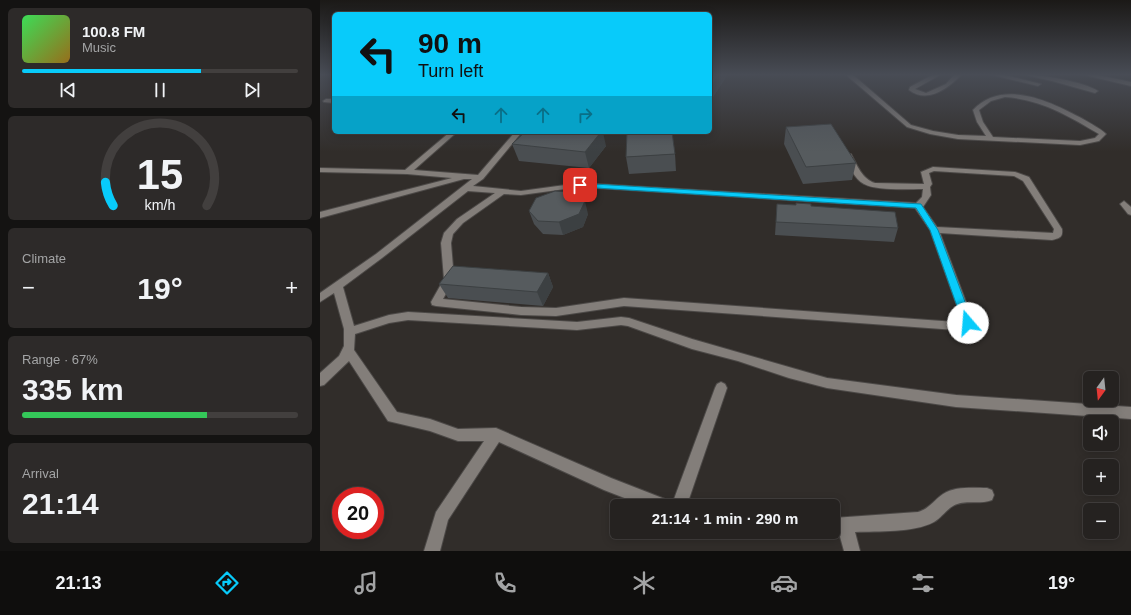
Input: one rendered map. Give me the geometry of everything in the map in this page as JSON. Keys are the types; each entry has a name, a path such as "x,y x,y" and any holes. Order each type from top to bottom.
{"street":[{"path":"878,100 909,126 932,133 958,137 1080,143 1097,140 1103,134 1052,106 1035,100"},
{"path":"992,139 980,122 976,110 982,103 993,100"},
{"path":"326,101 332,101"},
{"path":"407,172 452,134"},
{"path":"320,298 379,256 480,177 517,134"},
{"path":"843,148 860,177 867,183 875,185 926,187"},
{"path":"320,170 407,172 480,177"},
{"path":"918,206 928,191 926,187 928,184 925,172 927,170 1015,174 1026,179 1058,229 1058,235 1052,237 934,230"},
{"path":"320,215 464,177"},
{"path":"464,188 521,193 580,185 918,206"},
{"path":"503,191 460,221 449,233 446,243 449,279 436,302 521,311 556,312 624,302 801,313 956,326 968,323 934,230 918,206"},
{"path":"1124,204 1131,212"},
{"path":"338,286 342,306 351,331 349,352 393,417 430,425 458,436 496,434 609,485 646,499"},
{"path":"351,331 389,319 408,316 572,326 620,321 630,322 692,344 738,356 789,374 827,383 956,401 1131,413"},
{"path":"320,381 349,352"},
{"path":"681,499 721,388"},
{"path":"432,551 441,517 496,434"},
{"path":"840,526 918,520 930,516 949,499 962,496 987,495"},
{"path":"840,528 852,551"}],"building":[{"path":"831,124 856,163 806,167 786,127"},
{"path":"523,134 599,134 585,152 512,144"},
{"path":"627,134 672,134 675,154 626,157"},
{"path":"555,191 574,192 585,201 579,214 559,222 538,221 529,211 536,198"},
{"path":"796,203 811,204 811,206 895,212 898,228 776,222 777,204 796,205"},
{"path":"453,266 548,273 537,292 439,284"}],"route":[{"path":"580,185 832,199 918,206 923,210 934,230 968,323"}]}
